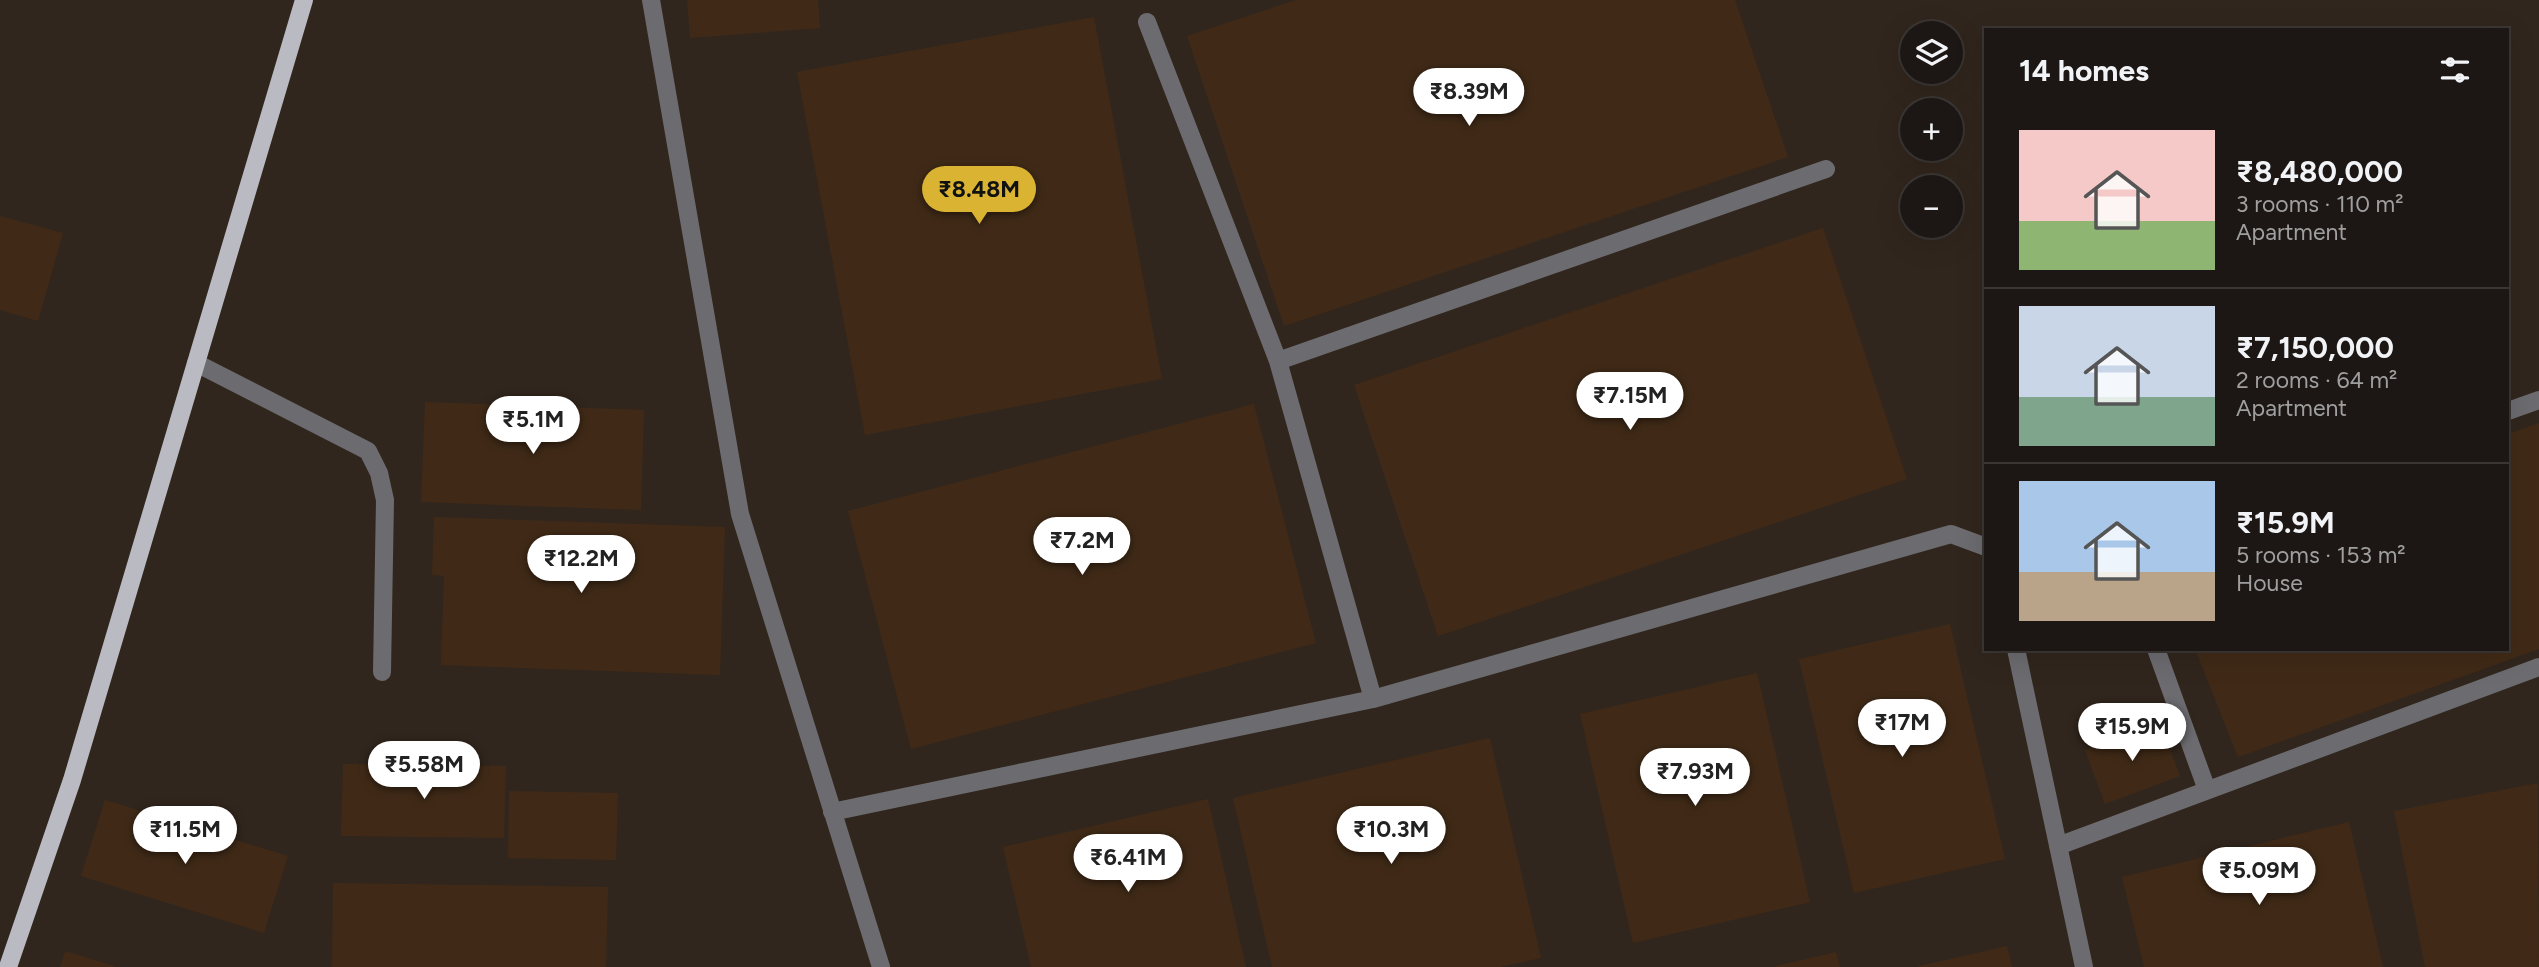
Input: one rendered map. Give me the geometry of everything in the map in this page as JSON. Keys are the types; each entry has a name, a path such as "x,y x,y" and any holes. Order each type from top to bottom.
{"main road":[{"path":"8,967 72,780 304,0"}],"street":[{"path":"651,0 740,514 881,967"},
{"path":"1147,22 1278,361 1373,699"},
{"path":"1278,361 1826,169"},
{"path":"196,363 368,451 379,473 385,500 382,672"},
{"path":"2509,411 2539,400"},
{"path":"832,811 1373,699 1951,534 1984,546"},
{"path":"2016,651 2084,967"},
{"path":"2157,651 2207,790"},
{"path":"2058,846 2539,667"}],"shaded area":[{"path":"0,0 2539,0 2539,967 0,967"}],"building":[{"path":"687,0 818,0 820,28 690,38"},
{"path":"1296,0 1735,0 1788,157 1284,326 1187,36"},
{"path":"1094,17 1162,379 865,435 797,72"},
{"path":"0,216 63,233 38,321 0,310"},
{"path":"1823,228 1907,479 1438,636 1354,385"},
{"path":"425,402 644,410 641,510 421,502"},
{"path":"1254,404 1316,643 911,749 848,511"},
{"path":"2539,423 2539,649 2238,757 2196,651 2509,651 2509,434"},
{"path":"434,517 725,527 720,675 441,665 444,576 432,575"},
{"path":"1950,624 2005,859 1854,893 1799,659"},
{"path":"1757,673 1810,902 1633,943 1580,714"},
{"path":"2160,722 2180,776 2105,804 2085,750"},
{"path":"1490,738 1541,958 1500,967 1272,967 1233,798"},
{"path":"343,764 506,766 504,838 341,836"},
{"path":"2538,783 2539,967 2425,967 2394,811"},
{"path":"509,791 618,793 616,860 508,858"},
{"path":"1208,799 1246,967 1031,967 1003,847"},
{"path":"105,800 288,856 264,933 81,876"},
{"path":"2349,822 2383,967 2144,967 2122,877"},
{"path":"333,883 608,887 606,967 332,967"},
{"path":"2007,946 2012,967 1919,967 1919,966"},
{"path":"65,951 114,966 114,967 60,967"},
{"path":"1836,952 1840,967 1776,967 1776,966"}]}
